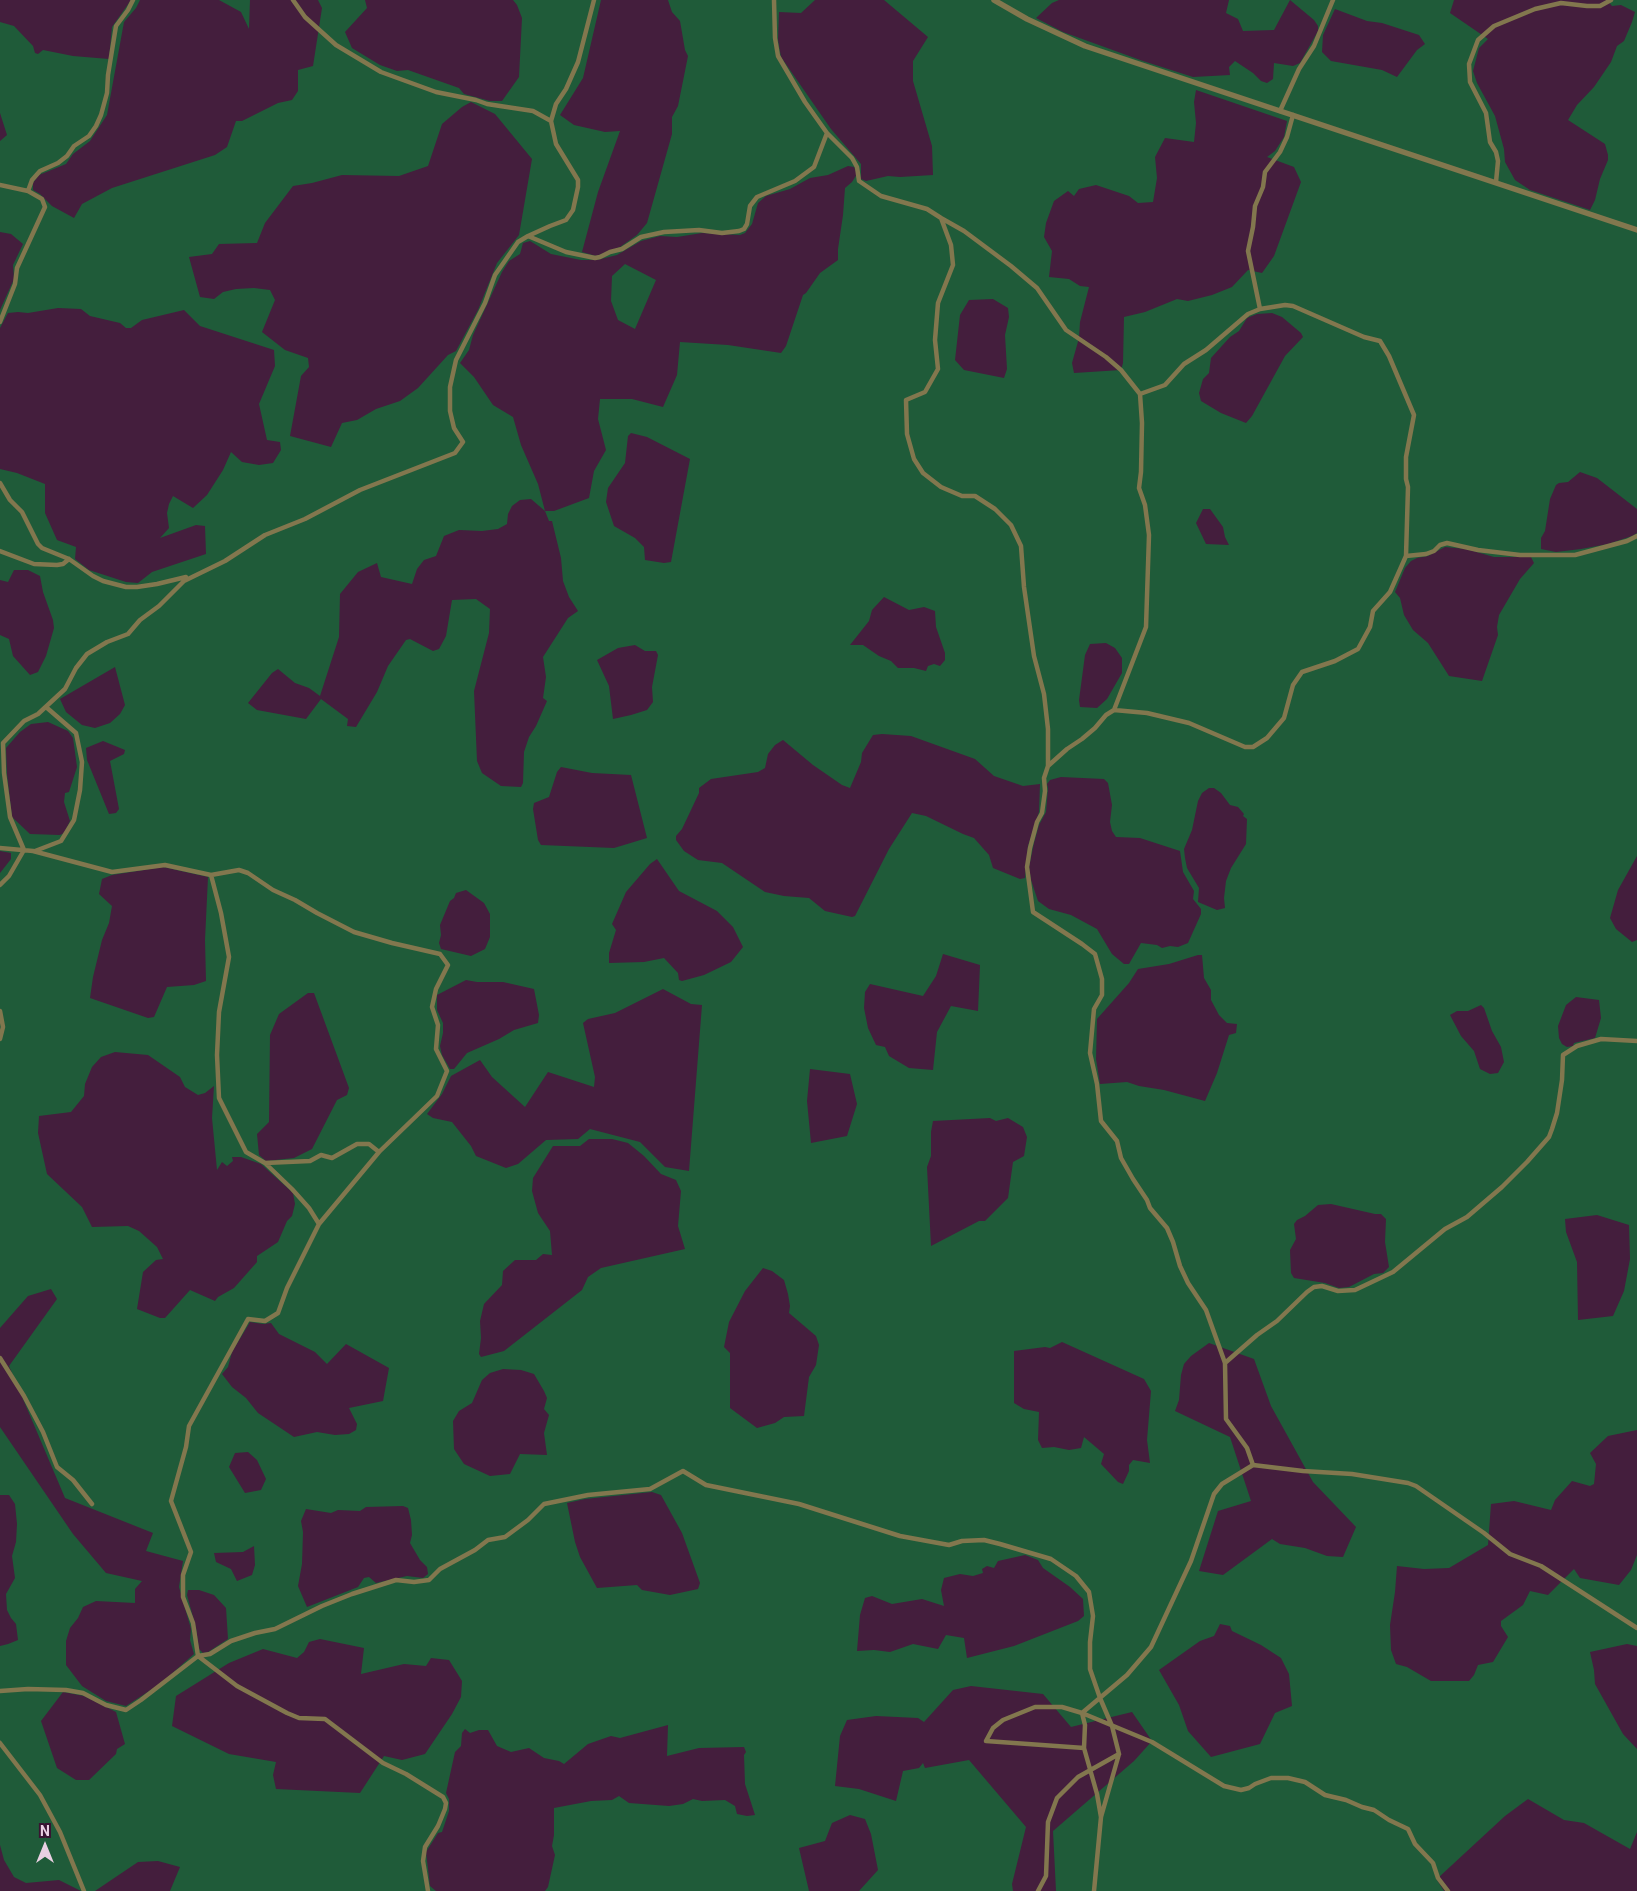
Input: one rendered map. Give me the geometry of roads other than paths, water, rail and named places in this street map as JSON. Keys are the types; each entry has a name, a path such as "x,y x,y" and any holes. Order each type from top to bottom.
{"street":[{"path":"28,190 32,180 40,171 58,163 67,156 74,146 89,136 96,126 101,116 107,93 116,26 133,0"},
{"path":"293,0 306,17 336,45 382,72 436,92 487,104 533,111 551,121"},
{"path":"24,850 10,817 4,773 3,743 24,721 38,714 65,689 76,668 87,654 107,642 128,634 140,620 184,581 226,561 266,534 305,520 360,490 456,453 463,442 454,428 450,411 450,387 456,360 485,303 494,275 518,242 566,220 572,210 578,180 556,144 551,121 556,104 566,89 578,62 594,0"},
{"path":"774,0 775,38 778,56 805,102 827,134 852,158 857,167 859,181 881,196 927,209 972,236 1012,266 1037,288 1066,330 1106,357 1121,370 1140,394 1142,442 1139,488 1145,505 1149,535 1146,627 1114,710 1048,766"},
{"path":"994,0 1027,19 1085,46 1637,230"},
{"path":"1280,111 1298,69 1314,46 1333,0"},
{"path":"1496,182 1498,161 1496,152 1490,142 1486,113 1470,82 1469,64 1478,40 1494,26 1535,8 1560,3 1600,6 1611,0"},
{"path":"1260,309 1248,251 1254,227 1255,206 1263,187 1265,172 1280,152 1287,137 1293,115"},
{"path":"528,236 566,252 600,258 610,252 622,249 642,237 664,232 699,230 722,233 739,231 744,229 747,224 750,206 757,197 795,181 814,167 827,134"},
{"path":"0,185 28,190 42,199 45,207 17,268 15,284 0,322"},
{"path":"941,218 951,245 953,265 938,303 935,340 938,369 925,392 906,400 907,434 914,459 924,473 940,487 962,496 975,496 995,509 1011,525 1021,546 1024,588 1034,656 1044,694 1048,730 1048,766 1044,778 1045,791 1042,813 1037,822 1027,867 1033,912 1095,954 1102,979 1102,995 1094,1009 1090,1053 1097,1084 1101,1122 1117,1141 1122,1158 1133,1179 1148,1200 1150,1208 1166,1228 1188,1283 1206,1310 1225,1363 1226,1419 1247,1448 1253,1464"},
{"path":"1114,710 1148,713 1189,723 1245,747 1253,748 1267,738 1284,718 1292,685 1302,672 1335,661 1358,649 1370,627 1373,611 1390,592 1406,556 1408,487 1406,457 1414,415 1384,344 1293,306 1285,305 1260,309 1248,314 1206,350 1184,364 1165,385 1140,394"},
{"path":"0,482 10,500 22,512 38,544 42,548 69,559 103,581 126,586 157,584 194,576"},
{"path":"1406,556 1426,554 1447,543 1478,550 1520,555 1575,555 1618,544 1637,536"},
{"path":"0,551 34,564 58,565 63,564 69,559"},
{"path":"33,851 61,841 74,820 80,790 82,762 76,733 46,707"},
{"path":"0,848 33,851 112,872 165,864 211,875 240,870 248,873 273,890 296,900 354,932 392,944 440,954 448,966 436,989 432,1006 438,1025 436,1049 447,1071 437,1096 378,1152 319,1224 287,1288 278,1313 265,1320 248,1319 189,1426 186,1447 171,1501 191,1552 183,1575 183,1597 193,1623 198,1656 237,1686 287,1713 299,1718 324,1719 383,1763 406,1774 443,1797 446,1803 445,1809 438,1826 425,1846 423,1861 428,1891"},
{"path":"0,885 9,876 24,850"},
{"path":"211,875 222,913 229,957 219,1012 217,1055 219,1098 246,1152 265,1163 309,1208 319,1224"},
{"path":"0,1011 3,1027 0,1039"},
{"path":"1225,1363 1257,1335 1277,1321 1314,1287 1322,1286 1338,1291 1355,1290 1393,1272 1445,1229 1467,1218 1489,1196 1502,1187 1549,1137 1557,1113 1562,1080 1563,1054 1577,1046 1601,1039 1637,1041"},
{"path":"265,1163 310,1161 321,1155 332,1158 357,1144 368,1144 378,1152"},
{"path":"0,1358 24,1396 57,1467 73,1480 92,1504"},
{"path":"1082,1713 1127,1675 1151,1647 1191,1561 1214,1494 1222,1484 1253,1464 1303,1471 1352,1474 1416,1486 1484,1533 1510,1554 1541,1566 1637,1628"},
{"path":"0,1691 28,1689 66,1690 83,1693 106,1705 126,1710 198,1656 210,1654 231,1641 275,1629 322,1606 396,1580 414,1582 429,1580 440,1569 475,1550 488,1540 504,1537 528,1520 544,1504 588,1495 650,1489 683,1471 706,1485 799,1504 900,1536 949,1545 962,1541 984,1540 1051,1559 1076,1576 1089,1592 1093,1616 1090,1668 1112,1726 1119,1754 1101,1817 1094,1891"},
{"path":"1084,1748 986,1741 992,1728 1003,1720 1036,1707 1062,1707 1082,1713 1152,1742 1224,1786 1241,1790 1271,1778 1288,1778 1305,1782 1325,1795 1374,1810 1408,1829 1415,1844 1433,1863 1438,1878 1448,1891"},
{"path":"1082,1713 1085,1725 1084,1748 1091,1770 1101,1817"},
{"path":"0,1744 40,1795 63,1840 84,1891"},
{"path":"1038,1891 1046,1876 1048,1822 1057,1798 1078,1777 1119,1754"}]}
